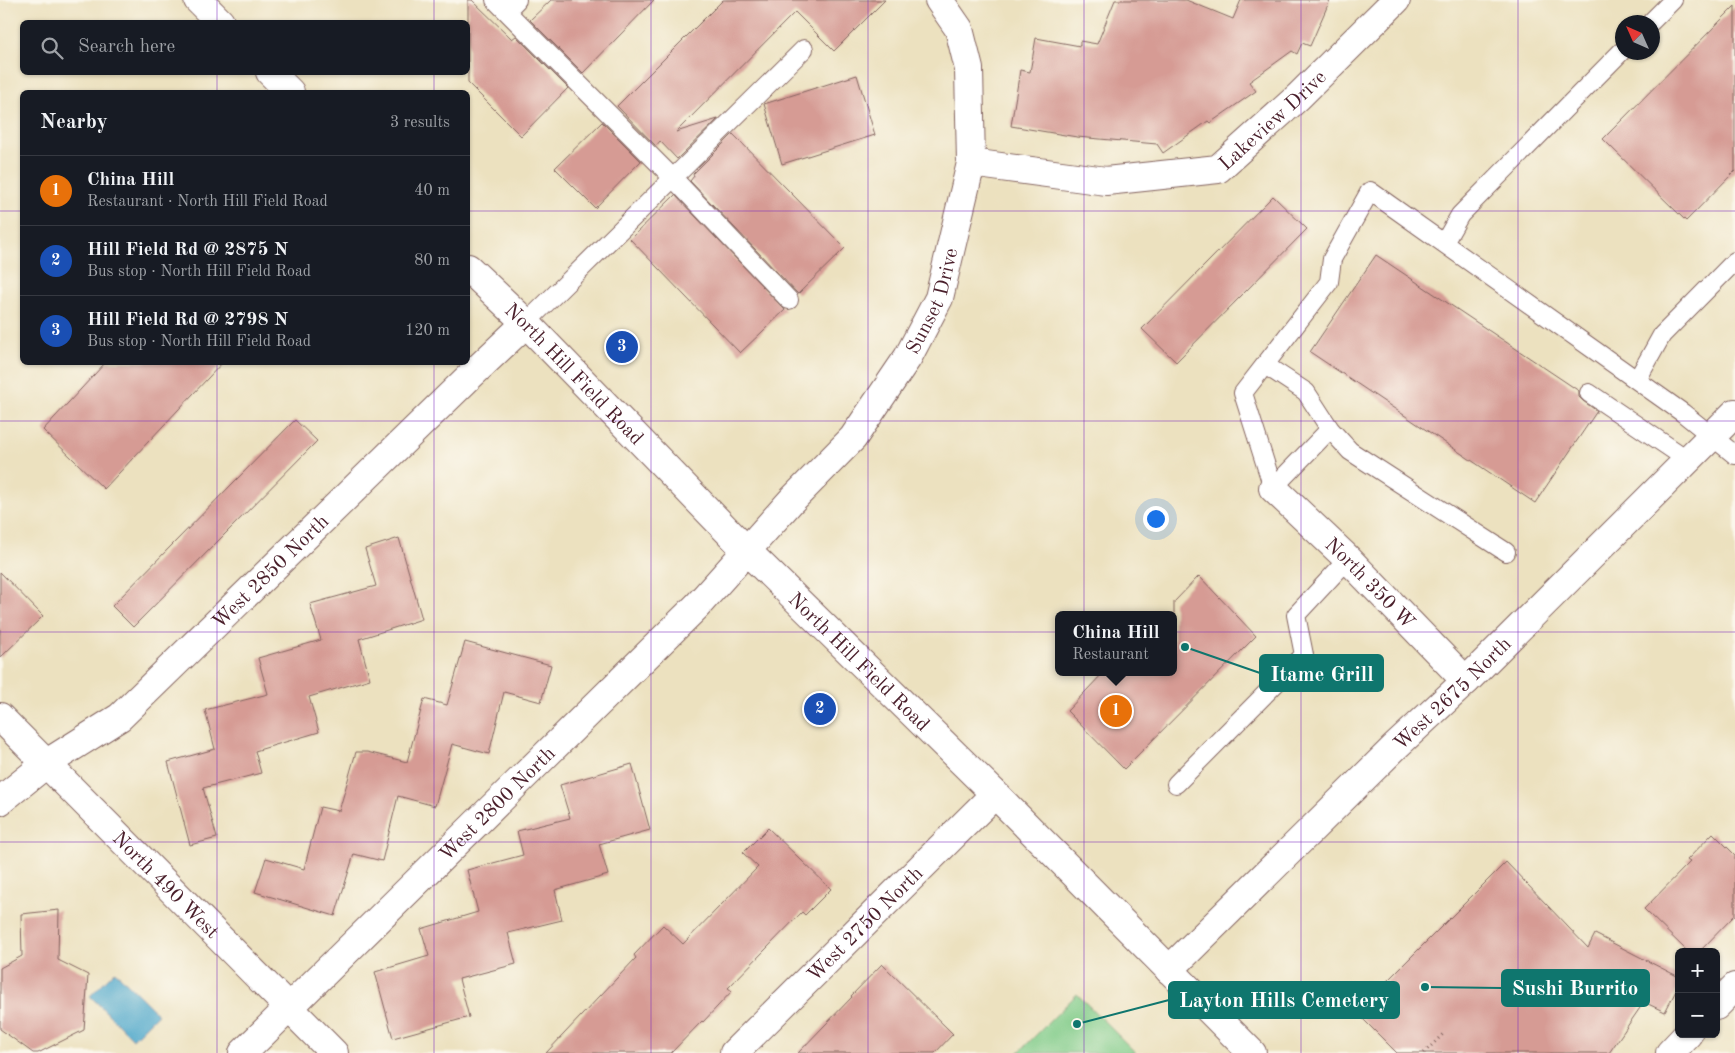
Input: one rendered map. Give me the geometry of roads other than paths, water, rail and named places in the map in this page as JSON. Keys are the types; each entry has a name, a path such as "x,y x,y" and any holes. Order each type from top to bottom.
{"street":[{"path":"198,0 218,20"},
{"name":"Sunset Drive","path":"746,550 853,438 908,357 939,298 971,163 968,69 959,30 939,0"},
{"name":"Lakeview Drive","path":"971,163 1106,181 1218,169 1298,97 1396,0"},
{"path":"273,75 288,90"},
{"name":"North Hill Field Road","path":"470,270 526,323 746,550 995,794 1252,1053"},
{"name":"West 2850 North","path":"0,801 46,763 120,717 526,323"},
{"name":"West 2675 North","path":"1169,970 1395,747 1466,681 1735,413"},
{"name":"North 350 W","path":"1273,488 1348,559 1466,681"},
{"name":"West 2800 North","path":"243,1053 690,612 746,550"},
{"name":"North 490 West","path":"0,717 334,1053"},
{"name":"West 2750 North","path":"734,1053 995,794"},
{"path":"1720,1002 1735,988"},
{"path":"1670,1053 1684,1038"}],"lane":[{"path":"1658,15 1674,0"},
{"path":"506,4 789,300"},
{"path":"526,323 804,49"},
{"path":"1444,243 1460,215 1615,58"},
{"path":"1330,429 1273,488 1243,393 1329,282 1332,259 1370,191 1637,380 1735,455"},
{"path":"1637,380 1662,335 1735,261"},
{"path":"1265,365 1306,392 1330,429 1350,450 1506,552"},
{"path":"1589,393 1688,460"},
{"path":"1176,784 1304,655 1296,614 1348,559"}],"water":[{"path":"115,971 158,1014 133,1039 90,996"}],"place":[{"name":"Hill Field Rd @ 2798 N","path":"622,347"},
{"name":"Itame Grill","path":"1185,647"},
{"name":"Hill Field Rd @ 2875 N","path":"820,709"},
{"name":"China Hill","path":"1116,711"},
{"name":"Sushi Burrito","path":"1425,987"},
{"name":"Layton Hills Cemetery","path":"1077,1024"}]}
